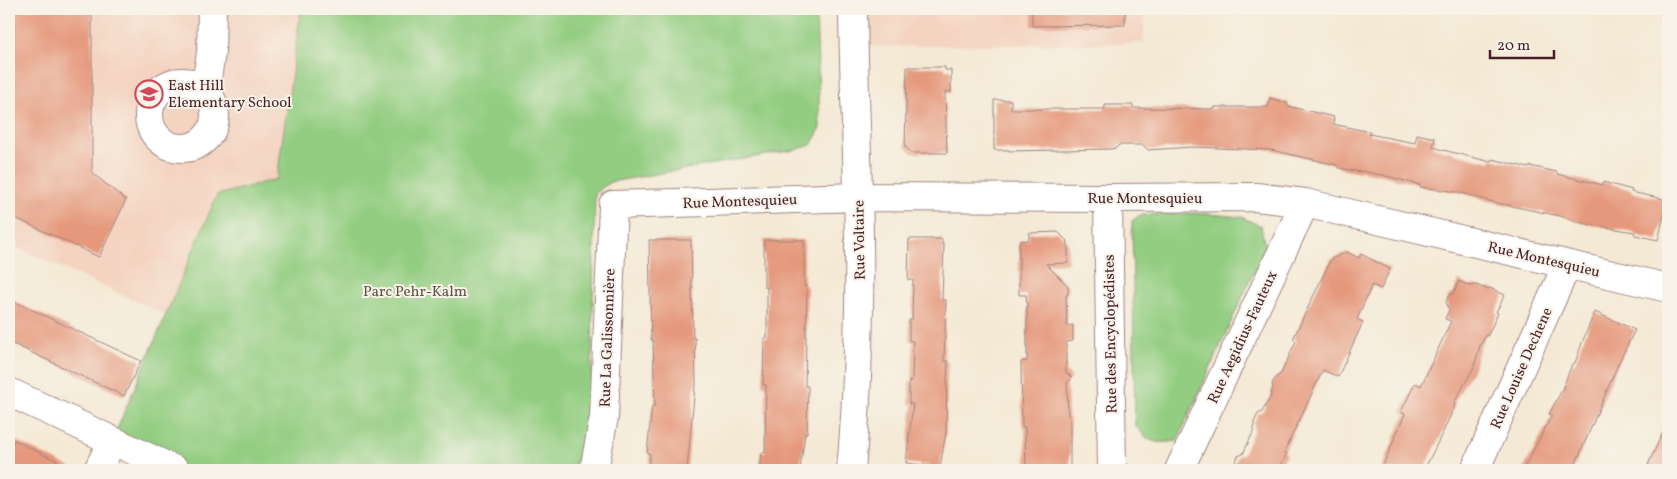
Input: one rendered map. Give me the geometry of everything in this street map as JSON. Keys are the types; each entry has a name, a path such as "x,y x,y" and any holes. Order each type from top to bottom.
{"street":[{"path":"204,91 212,53 212,9"},
{"name":"Rue Voltaire","path":"852,470 859,307 854,9"},
{"name":"Rue Montesquieu","path":"613,205 858,197 1256,197 1305,203 1668,288"},
{"name":"Rue des Encyclopédistes","path":"1108,198 1112,470"},
{"name":"Rue Aegidius-Fauteux","path":"1179,470 1305,203"},
{"name":"Rue La Galissonnière","path":"594,470 604,417 613,205"},
{"name":"Rue Louise Dechene","path":"1475,470 1567,265"},
{"path":"9,392 175,470"},
{"path":"98,470 112,441"}],"shaded area":[{"name":"East Hill Elementary School","path":"9,9 301,9 277,179 217,195 166,315 9,244"},
{"path":"853,9 1146,9 1143,43 854,47"}],"green space":[{"name":"Parc Pehr-Kalm","path":"301,9 816,9 820,129 811,145 795,150 610,182 595,193 591,410 581,470 175,470 112,441 217,195 277,179"},
{"path":"1198,213 1241,217 1261,226 1265,247 1177,441 1157,442 1144,436 1135,425 1132,221 1140,215"}],"building":[{"path":"14,9 92,9 92,173 126,200 99,257 9,215 9,134 13,134"},
{"path":"1032,9 1125,9 1125,25 1032,26"},
{"path":"907,67 945,67 945,70 951,70 951,92 945,92 947,153 912,153 905,147"},
{"path":"1270,98 1288,103 1287,106 1334,117 1333,124 1370,132 1369,134 1415,143 1417,134 1435,138 1433,147 1443,150 1491,162 1492,159 1529,168 1530,166 1603,185 1603,182 1632,190 1631,192 1668,200 1658,240 1635,235 1634,232 1582,223 1458,192 1420,187 1420,185 1382,175 1339,168 1337,165 1271,150 1192,147 1148,150 1143,145 1119,145 1116,148 1110,149 994,150 994,100 1011,100 1011,109 1105,109 1105,105 1133,105 1133,108 1215,109 1215,107 1268,107"},
{"path":"1058,232 1068,242 1068,263 1046,264 1068,286 1068,294 1066,295 1067,326 1073,325 1073,341 1066,342 1066,372 1072,378 1067,383 1068,416 1070,418 1070,470 1026,470 1025,427 1022,427 1021,362 1027,361 1027,304 1026,295 1019,295 1019,241 1029,240 1029,233"},
{"path":"909,239 942,239 942,245 944,245 942,300 946,300 944,361 948,361 946,432 940,467 906,463 913,404 909,404 909,381 912,381 913,341 909,341 909,320 912,320 913,280 908,280"},
{"path":"649,240 691,240 696,386 687,470 648,470 650,454 647,453 652,406 655,406 653,340 651,340"},
{"path":"764,240 804,240 804,286 807,286 805,386 808,386 807,433 805,433 800,470 759,470 761,452 765,453 766,385 763,385 764,338 767,338 767,287 764,287"},
{"path":"1347,252 1359,258 1361,254 1390,269 1381,289 1372,285 1357,319 1363,322 1338,377 1323,370 1284,452 1287,453 1279,470 1232,470 1238,456 1243,454 1254,430 1254,422 1258,414 1262,412 1270,398 1272,384 1276,377 1281,374 1296,341 1293,339 1331,259"},
{"path":"1459,281 1470,286 1476,285 1486,289 1490,288 1505,295 1496,312 1498,313 1488,335 1486,335 1480,346 1474,367 1454,403 1455,405 1444,430 1424,470 1381,470 1405,414 1401,412 1415,383 1421,386 1451,321 1445,319 1449,310 1446,302 1449,295 1453,294"},
{"path":"9,299 141,361 124,396 9,342"},
{"path":"1595,312 1635,330 1619,362 1573,470 1523,470 1552,415 1549,414 1562,390 1572,364 1575,363"},
{"path":"1668,421 1668,470 1660,470 1648,465"},
{"path":"14,440 76,470 9,470 9,450"}],"place":[{"name":"East Hill Elementary School","path":"149,94"}]}
